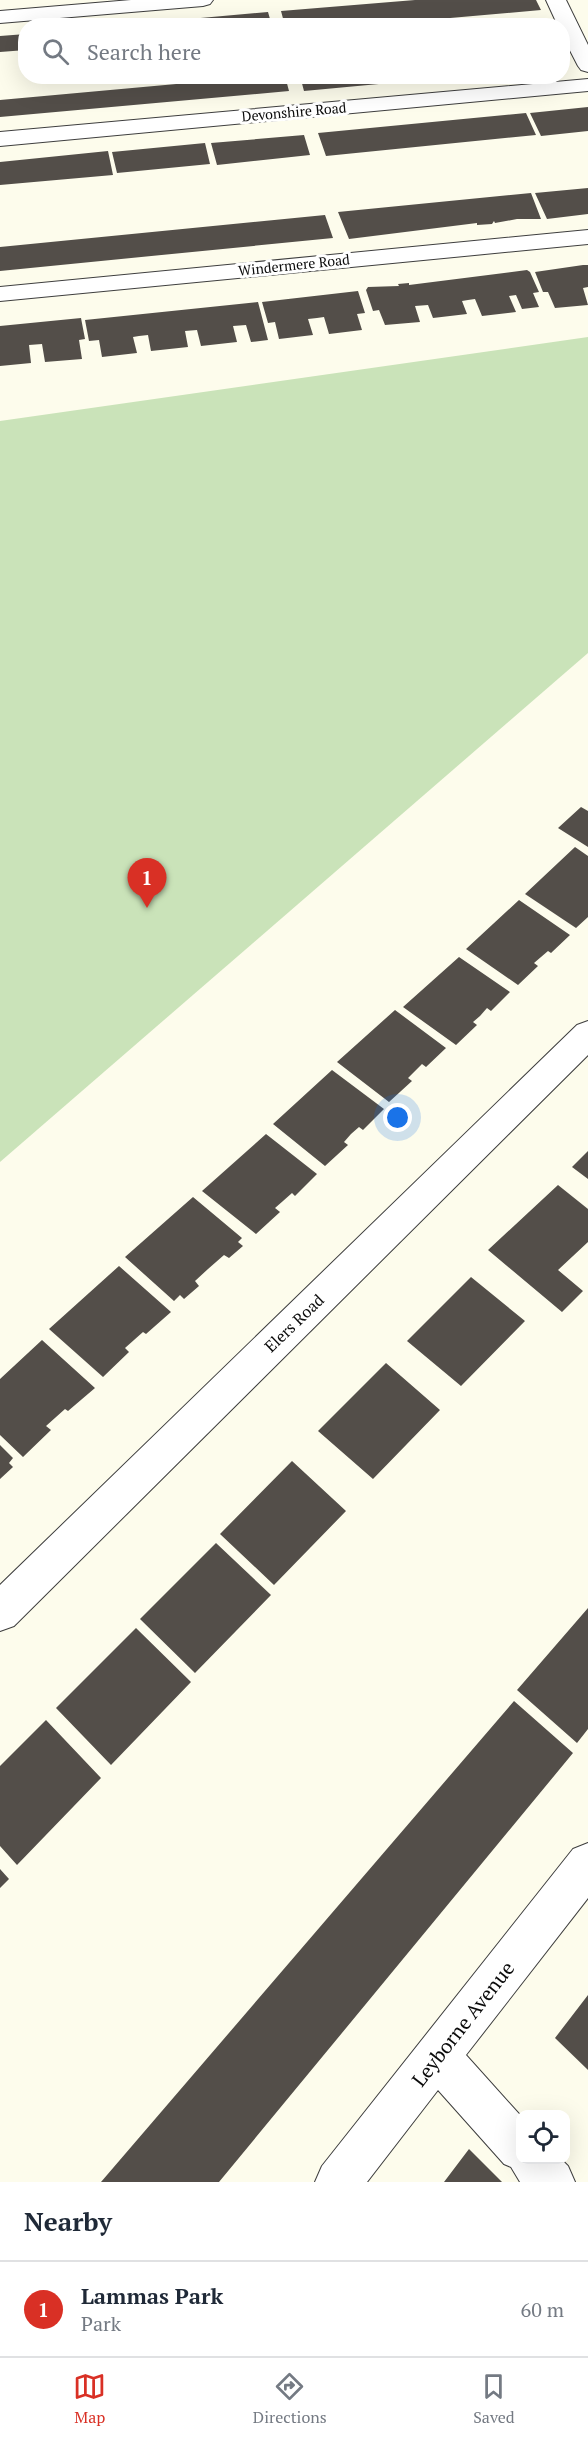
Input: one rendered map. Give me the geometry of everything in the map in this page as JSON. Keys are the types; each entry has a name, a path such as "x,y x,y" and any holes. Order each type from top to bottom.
{"street":[{"path":"0,17 203,0"},
{"path":"556,0 565,18"},
{"path":"570,29 588,66"},
{"name":"Devonshire Road","path":"0,139 588,85"},
{"name":"Windermere Road","path":"0,294 588,237"},
{"name":"Elers Road","path":"0,1612 588,1034"},
{"name":"Leyborne Avenue","path":"338,2182 588,1864"},
{"path":"438,2057 516,2144"},
{"path":"535,2164 552,2182"}],"green space":[{"path":"588,337 588,653 0,1162 0,421"}],"building":[{"path":"415,0 536,0 541,10 450,18 283,18 281,11"},
{"path":"268,12 270,18 201,18"},
{"path":"18,35 18,51 0,52 0,36"},
{"path":"177,84 287,84 289,91 0,117 0,100"},
{"path":"302,84 379,84 304,91"},
{"path":"588,107 588,131 541,136 530,113"},
{"path":"526,113 536,135 326,156 318,133"},
{"path":"304,135 310,155 217,165 211,143"},
{"path":"205,143 210,164 117,173 112,152"},
{"path":"108,151 113,175 0,185 0,162"},
{"path":"588,188 588,214 547,219 535,193"},
{"path":"531,193 541,219 517,219 495,223 494,221 492,224 477,225 477,223 349,239 338,212"},
{"path":"325,215 333,238 0,271 0,247"},
{"path":"588,265 588,287 583,288 588,305 555,308 548,292 543,292 535,272"},
{"path":"527,270 539,292 533,293 539,307 522,309 516,295 509,296 516,312 482,316 475,299 462,301 467,314 433,318 428,305 415,306 420,322 385,325 379,310 373,311 366,290 368,287 399,286 398,284 409,283 409,285"},
{"path":"358,291 365,313 357,314 362,330 329,334 324,317 308,319 313,335 279,339 275,322 268,323 262,302"},
{"path":"258,302 268,340 251,342 246,325 233,326 237,342 201,346 197,330 185,331 188,347 151,351 148,335 139,336 133,337 137,353 102,357 99,340 89,341 85,320"},
{"path":"81,318 85,339 79,340 82,359 45,362 42,344 29,345 31,363 0,366 0,326"},
{"path":"581,807 588,811 588,847 558,828"},
{"path":"575,847 588,856 588,917 576,928 525,894"},
{"path":"519,900 570,935 551,953 548,951 534,963 538,966 518,985 466,949"},
{"path":"459,957 510,992 491,1011 487,1008 473,1022 477,1025 456,1045 403,1007"},
{"path":"395,1010 446,1048 426,1067 422,1064 408,1078 412,1081 389,1102 337,1062"},
{"path":"332,1070 384,1109 363,1130 359,1127 351,1134 344,1142 348,1145 325,1166 273,1124"},
{"path":"266,1134 317,1174 295,1196 292,1193 275,1208 280,1212 256,1234 202,1191"},
{"path":"588,1151 588,1179 572,1167"},
{"path":"558,1185 588,1209 588,1242 558,1270 583,1291 562,1312 488,1250"},
{"path":"193,1197 242,1238 238,1242 243,1246 229,1258 224,1255 195,1281 199,1286 184,1299 180,1295 174,1301 125,1257"},
{"path":"119,1266 171,1312 146,1334 143,1332 125,1348 129,1352 103,1377 49,1329"},
{"path":"471,1277 525,1321 461,1386 407,1341"},
{"path":"42,1340 95,1388 46,1426 51,1430 23,1457 0,1435 0,1379"},
{"path":"386,1363 440,1410 373,1479 318,1431"},
{"path":"0,1445 13,1458 9,1463 13,1467 0,1479"},
{"path":"292,1461 346,1511 274,1585 220,1534"},
{"path":"216,1543 271,1595 195,1673 140,1619"},
{"path":"588,1608 588,1729 577,1743 517,1690"},
{"path":"136,1628 191,1682 111,1765 56,1708"},
{"path":"514,1701 573,1753 219,2182 101,2182"},
{"path":"46,1720 101,1778 17,1865 0,1846 0,1766"},
{"path":"0,1869 9,1879 0,1888"},
{"path":"588,1995 588,2070 555,2038"},
{"path":"469,2149 502,2182 444,2182"}],"place":[{"name":"Lammas Park","path":"147,908"}]}
